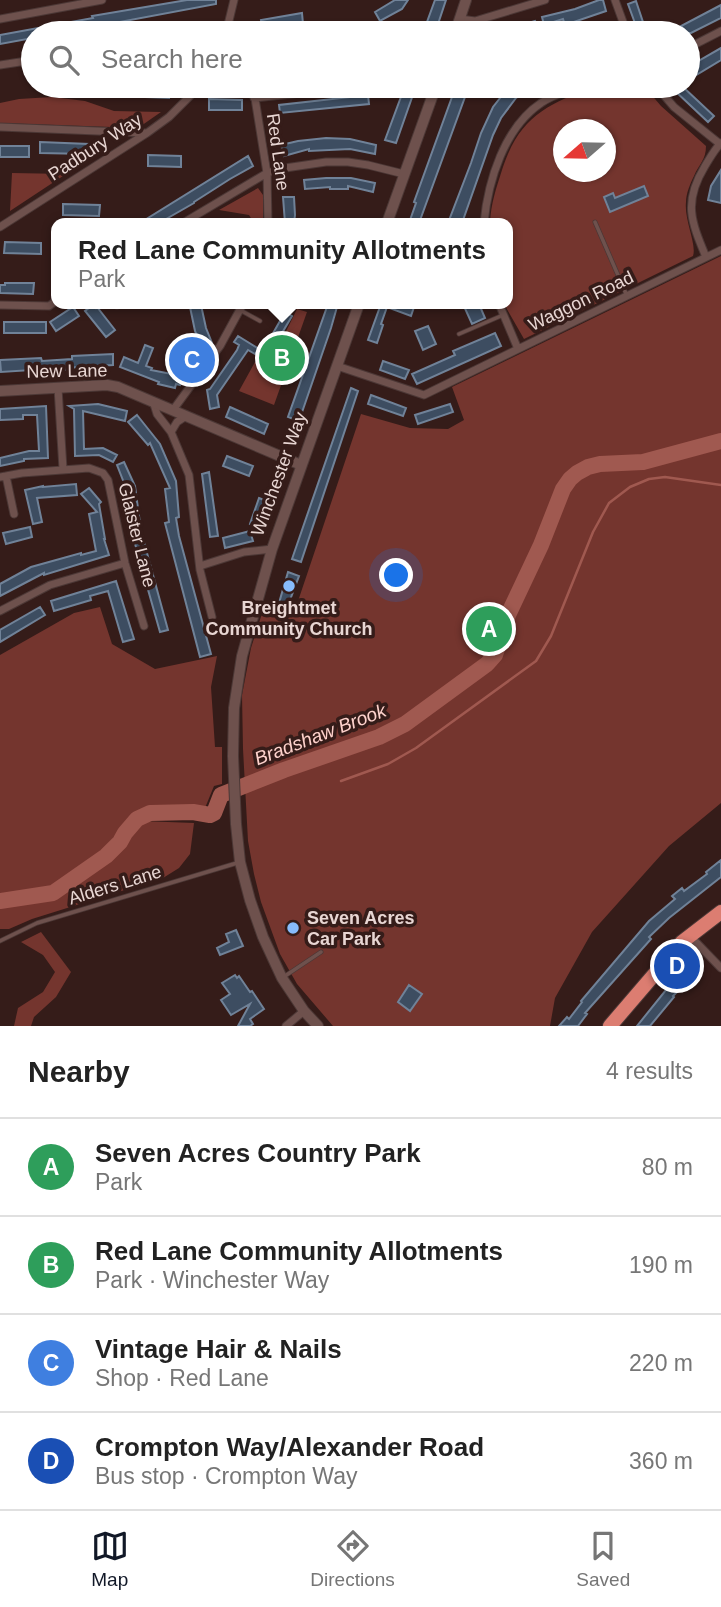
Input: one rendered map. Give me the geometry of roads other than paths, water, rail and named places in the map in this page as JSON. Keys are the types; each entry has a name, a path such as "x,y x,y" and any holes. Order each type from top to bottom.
{"highway":[{"path":"610,1026 682,942 721,912"}],"street":[{"path":"0,19 102,0"},
{"path":"229,21 234,0"},
{"path":"467,0 460,19 475,21 545,0"},
{"path":"615,0 623,21"},
{"path":"700,42 721,31"},
{"path":"0,65 21,62"},
{"name":"Padbury Way","path":"0,227 147,133 169,117 188,98"},
{"name":"Red Lane","path":"254,98 267,173 268,218"},
{"path":"389,218 432,98"},
{"path":"485,218 501,157 513,132 543,101 551,98"},
{"path":"666,98 720,144 693,190 691,209 695,229 706,257"},
{"path":"0,127 147,133"},
{"path":"191,218 267,173 304,164 348,162 404,174"},
{"name":"Waggon Road","path":"337,366 424,395 721,250"},
{"path":"0,305 51,305"},
{"path":"173,410 220,345 241,309"},
{"name":"Winchester Way","path":"200,566 244,552 272,549 357,309"},
{"path":"501,309 518,349"},
{"name":"New Lane","path":"0,391 107,385 118,387 301,464"},
{"path":"58,388 63,468"},
{"path":"153,401 157,414 171,432 189,475 200,566 212,617"},
{"path":"171,432 177,422 186,416"},
{"name":"Glaister Lane","path":"3,477 22,472 63,468 89,468 103,473 108,480 125,563 144,626"},
{"path":"3,477 14,514"},
{"path":"272,549 242,656 234,708 232,744 236,824 240,862 263,937 282,978 304,1011 318,1026"},
{"path":"0,611 50,585 125,563"},
{"path":"690,936 721,968"},
{"path":"286,1026 304,1011"}],"lane":[{"path":"595,222 627,296"},
{"path":"245,309 260,321"},
{"path":"459,334 503,315"},
{"name":"Alders Lane","path":"0,941 37,923 240,862"},
{"path":"282,978 321,952"}],"waterway":[{"name":"Bradshaw Brook","path":"0,901 53,893 106,856 137,819 150,813 193,812 210,815 214,813 221,795 379,737 405,724 487,664 495,655 508,615 541,545 563,489 570,479 588,467 643,462 721,441"},
{"path":"341,781 388,764 416,748 536,661 551,636 593,532 609,503 630,487 649,479 665,477 721,485"}],"place":[{"name":"Red Lane Community Allotments","path":"282,358"},
{"name":"Vintage Hair & Nails","path":"192,360"},
{"name":"Breightmet Community Church","path":"289,586"},
{"name":"Seven Acres Country Park","path":"489,629"},
{"name":"Seven Acres Car Park","path":"293,928"},
{"name":"Crompton Way/Alexander Road","path":"677,966"}]}
